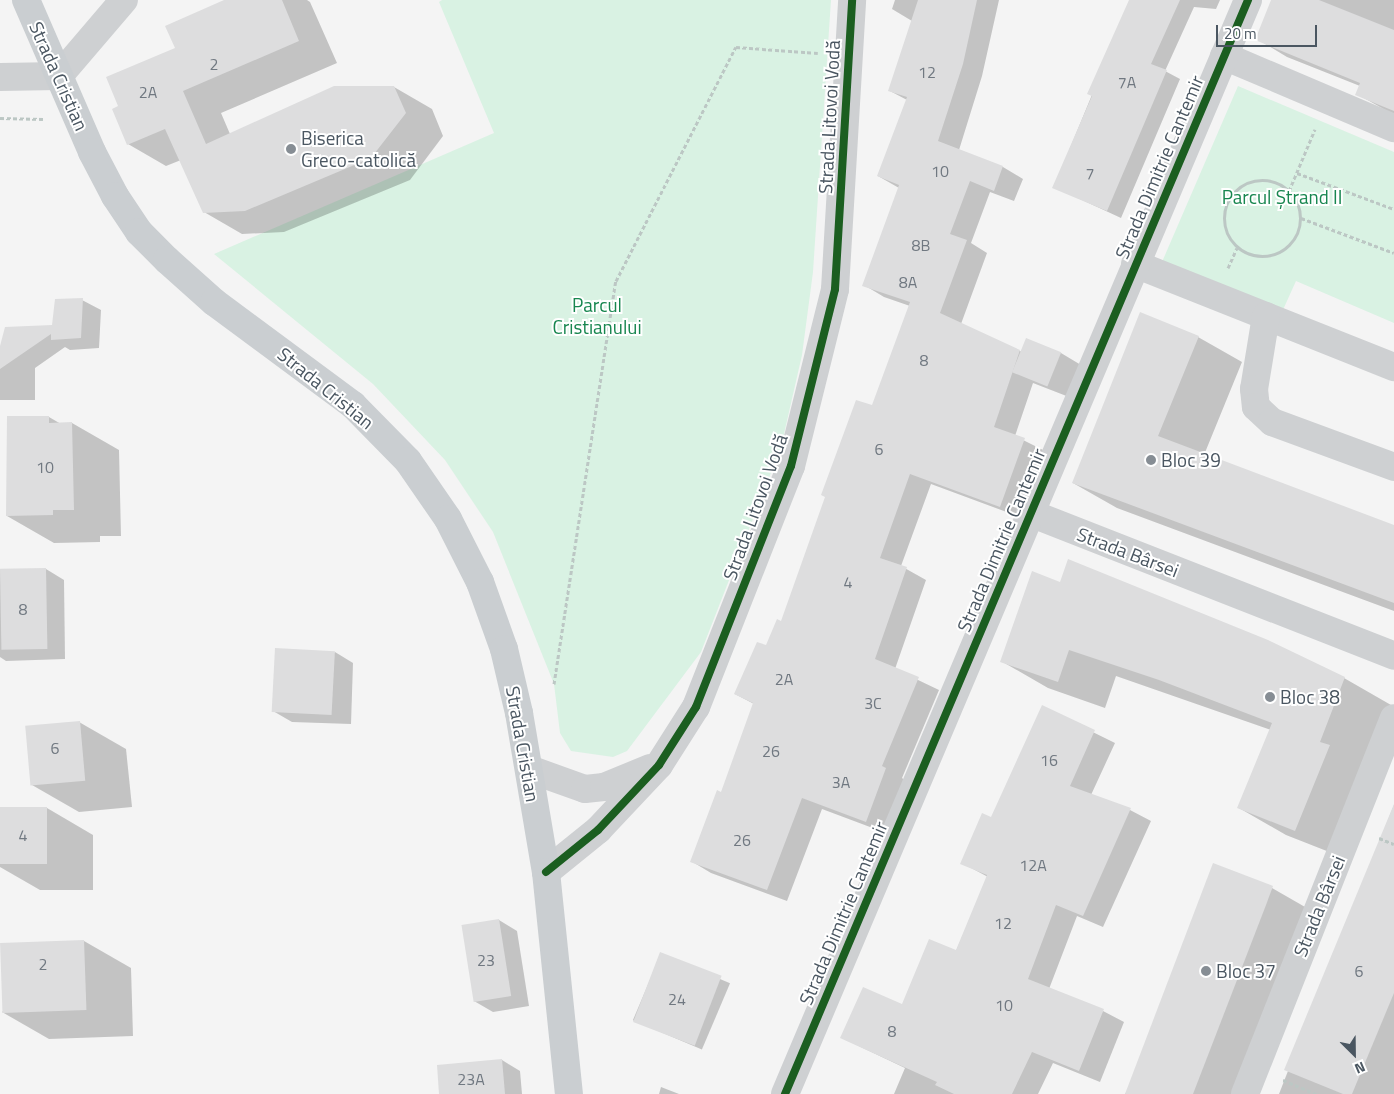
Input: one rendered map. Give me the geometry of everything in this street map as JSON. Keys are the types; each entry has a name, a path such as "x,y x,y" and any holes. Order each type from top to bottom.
{"main road":[{"name":"Strada Cristian","path":"26,0 78,120 115,196 139,232 214,302 353,405 413,468 448,519 480,582 504,649 520,713 546,872 569,1094"}],"street":[{"path":"0,77 59,76 124,0"},
{"name":"Strada Litovoi Vodă","path":"546,872 598,830 659,765 696,707 791,466 835,289 852,0"},
{"name":"Strada Dimitrie Cantemir","path":"785,1094 1248,0"},
{"path":"1224,56 1394,128"},
{"path":"1135,264 1394,367"},
{"path":"1266,316 1254,389 1256,407 1272,422 1394,467"},
{"name":"Strada Bârsei","path":"1030,513 1394,656"},
{"name":"Strada Bârsei","path":"1245,1094 1394,718"},
{"path":"529,769 585,789 604,787 659,765"}],"path":[{"path":"554,684 616,281 736,47 848,55"},
{"path":"1289,191 1327,101"},
{"path":"0,118 78,120"},
{"path":"1297,173 1394,209"},
{"path":"1258,180 1271,181 1289,191 1299,205 1301,218 1300,230 1294,241 1284,250 1273,256 1260,257 1248,254 1237,248 1229,238 1224,226 1224,213 1228,201 1236,191 1246,183 1258,180"},
{"path":"1301,218 1394,253"}],"green space":[{"name":"Parcul Cristianului","path":"442,0 831,0 813,272 802,355 781,447 701,652 627,751 613,757 571,751 560,733 554,684 493,532 445,460 373,384 214,254 494,133 439,2"},
{"name":"Parcul Ștrand II","path":"1238,86 1394,152 1394,323 1296,281 1282,312 1162,262"}],"building":[{"path":"224,0 282,0 299,41 183,91 206,144 334,86 394,86 406,113 371,158 245,211 203,213 165,129 127,145 112,109 118,106 106,77 175,48 165,26"},
{"path":"918,0 977,0 963,64 938,141 1003,166 994,191 970,181 950,234 967,240 940,313 1020,350 994,427 1025,438 1000,507 910,474 880,558 907,567 875,659 919,677 882,766 886,768 866,822 802,798 767,890 690,862 717,790 721,792 753,703 734,694 757,642 766,645 777,619 781,621 825,497 821,495 856,400 872,405 910,302 862,286 899,185 877,176 907,97 888,91"},
{"path":"1129,0 1180,0 1151,64 1167,70 1107,211 1052,188 1092,96 1087,94"},
{"path":"1271,0 1319,0 1394,30 1394,111 1355,95 1360,83 1255,40"},
{"path":"83,298 81,338 51,340 51,334 0,369 0,346 5,327 52,325 55,299"},
{"name":"Bloc 39","path":"1140,312 1199,336 1158,436 1394,525 1394,603 1072,483"},
{"path":"1026,338 1061,352 1047,387 1012,372"},
{"path":"7,416 49,416 49,423 72,422 74,510 53,510 53,515 6,516"},
{"name":"Bloc 38","path":"1068,559 1268,640 1345,677 1320,742 1330,745 1295,831 1237,808 1272,723 1159,680 1069,650 1058,682 1000,662 1032,571 1060,582"},
{"path":"46,568 47,649 1,650 0,569"},
{"path":"275,648 335,651 332,715 272,712"},
{"path":"1042,705 1095,730 1070,786 1131,808 1083,916 1056,905 1028,979 1104,1009 1079,1071 1032,1052 1012,1094 954,1094 935,1085 937,1082 840,1038 863,987 902,1004 929,939 956,950 987,875 960,864 982,813 991,817"},
{"path":"80,721 85,781 30,786 25,726"},
{"path":"1394,804 1394,993 1352,1094 1343,1094 1284,1070"},
{"path":"0,807 47,807 47,864 0,864"},
{"name":"Bloc 37","path":"1213,863 1273,886 1266,905 1193,1094 1125,1094"},
{"path":"499,919 511,996 474,1002 461,925"},
{"path":"84,940 86,1010 2,1013 0,943"},
{"path":"660,952 722,976 695,1046 633,1022"},
{"path":"502,1059 505,1094 439,1094 437,1065"}],"cycle path":[{"path":"546,872 598,830 659,765 696,707 791,466 835,289 852,0"},
{"path":"785,1094 1248,0"}],"place":[{"name":"Biserica Greco-catolică","path":"291,149"},
{"name":"Bloc 39","path":"1151,460"},
{"name":"Bloc 38","path":"1270,697"},
{"name":"Bloc 37","path":"1206,971"}]}
